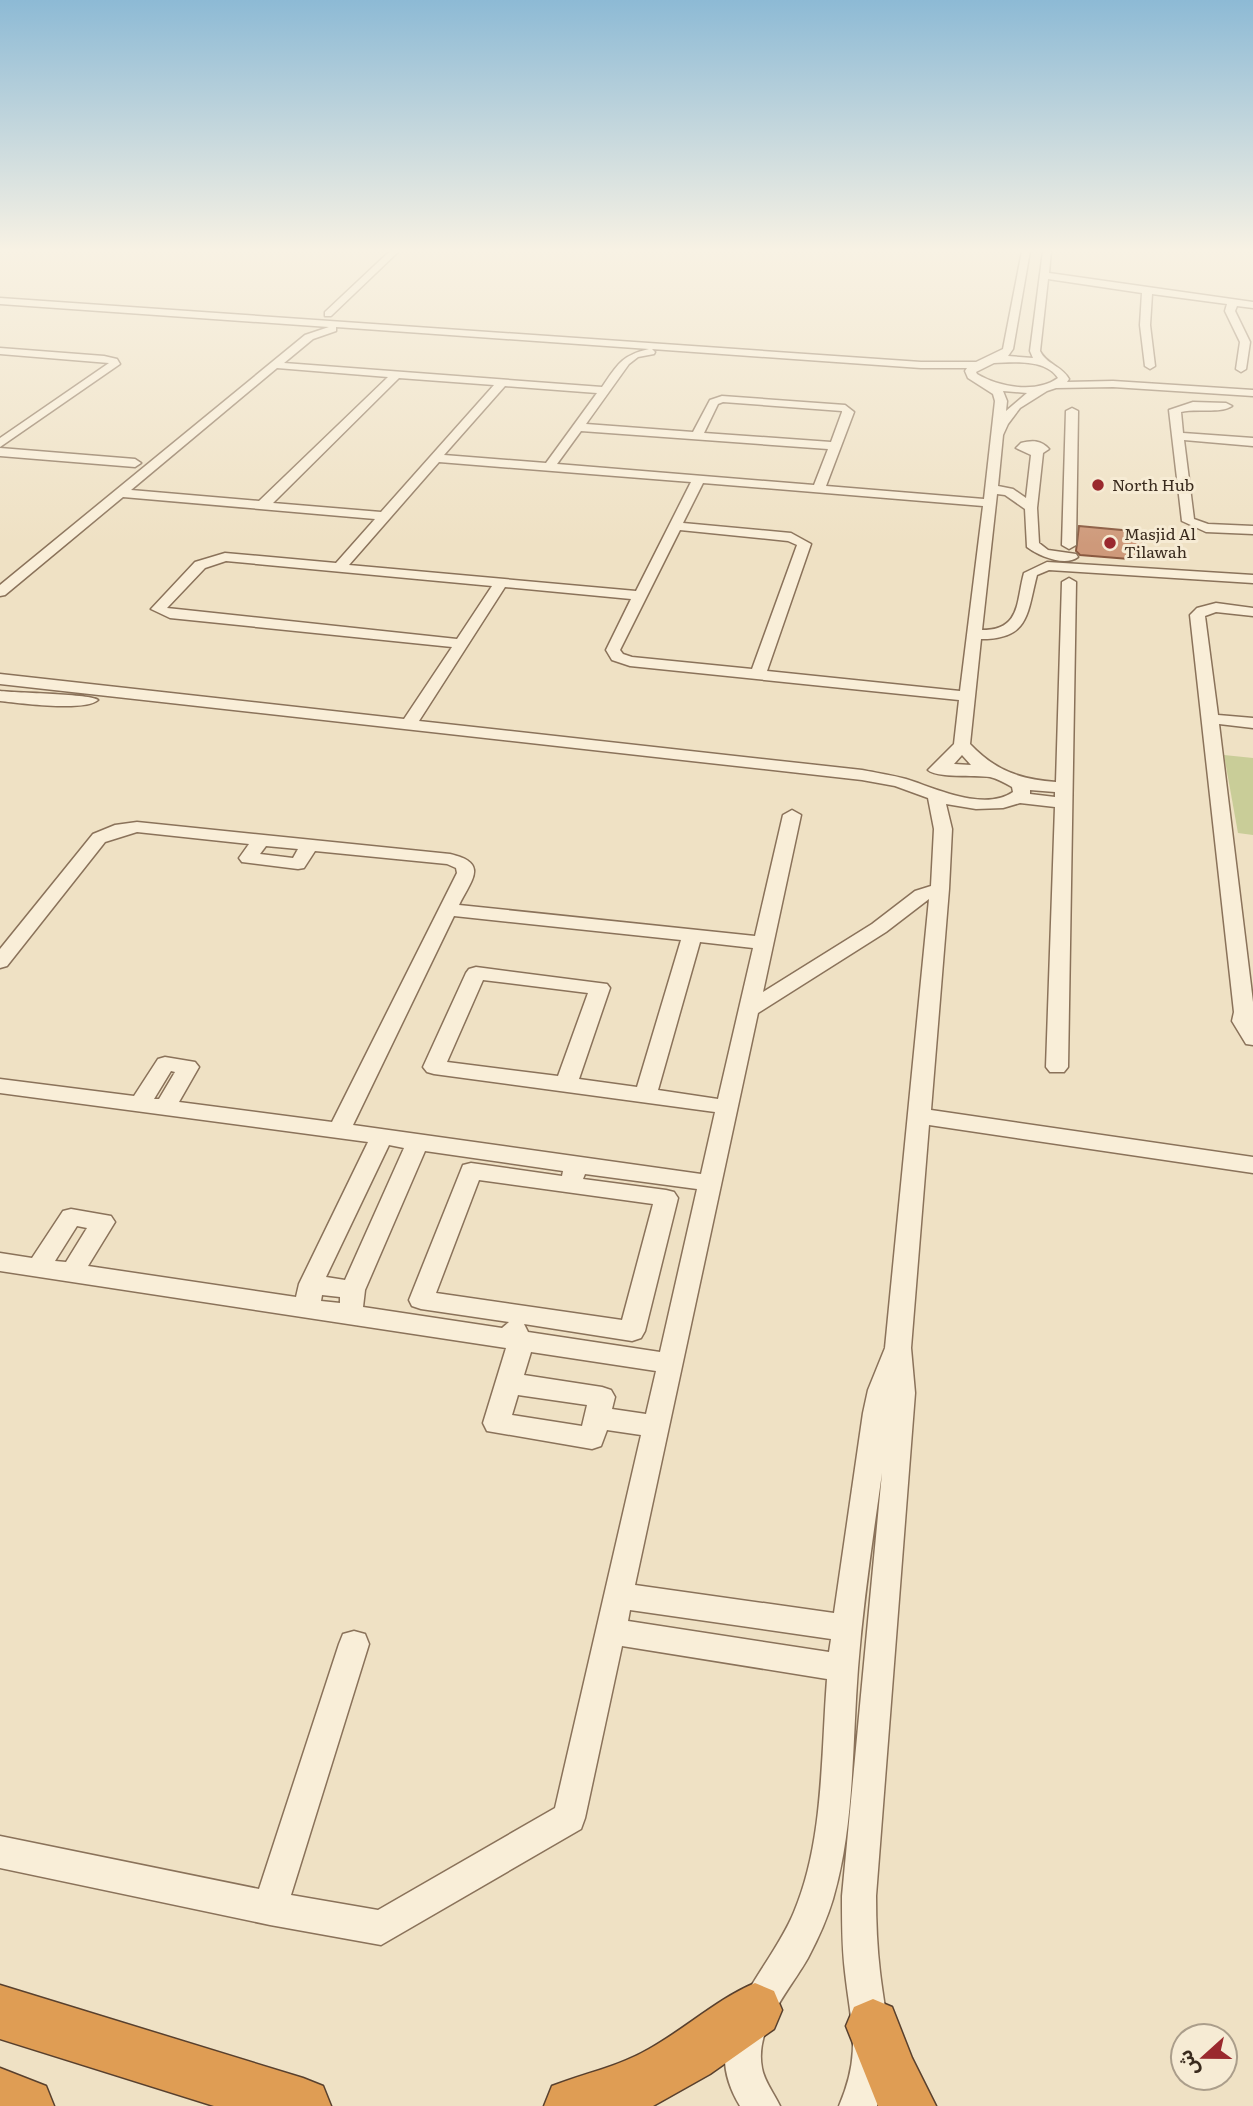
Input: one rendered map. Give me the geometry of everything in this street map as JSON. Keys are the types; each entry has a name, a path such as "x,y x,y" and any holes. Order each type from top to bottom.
{"highway":[{"path":"572,2106 595,2102 637,2086 677,2064 755,2010"},
{"path":"0,2012 303,2106"},
{"path":"873,2026 891,2074 908,2106"},
{"path":"0,2096 26,2106"}],"street":[{"path":"112,490 135,463 279,349"},
{"path":"0,592 112,490 294,349"},
{"path":"617,349 624,354 625,362"},
{"path":"620,349 918,370 974,378 998,392 1001,398 962,746 937,770 922,777 921,786 931,794 942,821 940,888 898,1348 902,1393 859,1896 859,1941 873,2026 873,2060 867,2089 858,2106"},
{"path":"695,349 921,365 976,365 993,360 1005,354 1008,349"},
{"path":"1035,349 1038,357 1047,365"},
{"path":"1148,349 1150,366"},
{"path":"1241,369 1244,349"},
{"path":"0,351 104,359 115,364 0,443"},
{"path":"549,467 625,362 633,356 650,352"},
{"path":"993,360 1020,360 1098,377 1253,388"},
{"path":"274,365 604,390"},
{"path":"974,378 970,371 976,365"},
{"path":"1057,385 1065,377 1059,370"},
{"path":"263,505 397,374"},
{"path":"340,567 502,382"},
{"path":"987,384 1015,389 1113,384 1253,393"},
{"path":"997,442 1007,414 1045,388"},
{"path":"697,435 714,402 722,399 838,406 848,411 819,489"},
{"path":"1242,407 1189,405 1175,410 1188,521 1195,525 1253,530"},
{"path":"1069,545 1072,411"},
{"path":"578,427 835,446"},
{"path":"1179,436 1253,442"},
{"path":"997,442 1033,449 1071,451"},
{"path":"1033,449 1032,541 1034,547 1073,569"},
{"path":"0,452 135,463"},
{"path":"435,458 819,489 991,496 1009,492 1031,508"},
{"path":"699,480 613,650 617,657 968,696"},
{"path":"112,490 385,516"},
{"path":"675,527 791,537 804,544 758,674"},
{"path":"0,576 22,557"},
{"path":"461,644 170,614 158,609 200,565 213,559 231,557 640,596"},
{"path":"975,634 1000,633 1020,621 1030,576 1035,570 1047,566 1073,569 1148,568 1253,579"},
{"path":"1057,1067 1073,569"},
{"path":"409,724 501,583"},
{"path":"1253,612 1234,610 1213,613 1200,623 1249,1018 1242,1021 1253,1039"},
{"path":"0,679 862,775 898,782 931,794 991,804 1002,804 1019,791"},
{"path":"0,705 8,697 70,701 141,696"},
{"path":"1213,719 1253,723"},
{"path":"962,746 974,760 1019,791 1064,795"},
{"path":"862,775 937,770 995,773"},
{"path":"942,838 957,822 991,804"},
{"path":"0,1852 270,1908 381,1928 569,1818 792,816"},
{"path":"0,962 99,838 108,833 137,827 459,861 465,865 466,873 338,1130"},
{"path":"750,1009 879,928 922,895 940,888"},
{"path":"449,910 763,943"},
{"path":"646,1095 692,936"},
{"path":"566,1084 600,988 476,973 434,1067 727,1107"},
{"path":"140,1104 165,1064 188,1068 165,1107"},
{"path":"0,1086 338,1130 409,1164"},
{"path":"919,1116 1253,1164"},
{"path":"377,1148 418,1142 573,1175 666,1198 632,1331 421,1300 471,1171 573,1175 710,1183"},
{"path":"352,1303 418,1142"},
{"path":"309,1296 377,1148"},
{"path":"39,1267 71,1217 103,1222 72,1272"},
{"path":"0,1262 309,1296 352,1303 521,1342 669,1363"},
{"path":"518,1314 514,1331 521,1342"},
{"path":"508,1383 602,1397 592,1438 496,1423 508,1383 521,1342"},
{"path":"761,2106 753,2096 744,2071 743,2046 755,2010 792,1954 813,1908 821,1879 828,1841 847,1628 876,1413 881,1390 898,1348"},
{"path":"597,1418 655,1426"},
{"path":"619,1595 847,1628"},
{"path":"609,1631 843,1668"},
{"path":"270,1908 354,1644"}],"green space":[{"path":"1224,755 1253,758 1253,835 1238,833"}],"building":[{"name":"Masjid Al Tilawah","path":"1079,526 1143,532 1144,556 1129,559 1080,555 1076,551"}],"place":[{"name":"North Hub","path":"1098,485"},
{"name":"Masjid Al Tilawah","path":"1110,543"}]}
